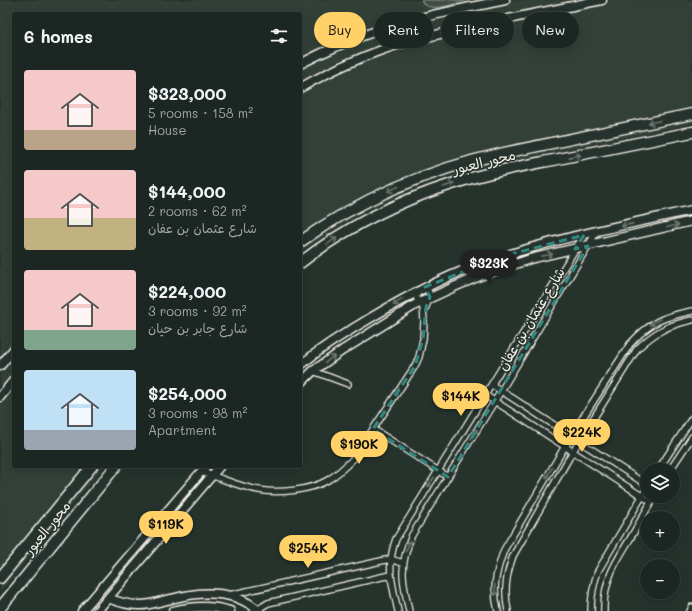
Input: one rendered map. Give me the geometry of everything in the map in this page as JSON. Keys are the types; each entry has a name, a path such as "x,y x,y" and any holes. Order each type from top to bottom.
{"highway":[{"name":"محور العبور","path":"302,241 326,224 375,197 451,167 504,153 692,114"},
{"name":"محور العبور","path":"302,262 342,234 377,215 414,198 452,184 491,173 692,132"},
{"name":"محور العبور","path":"0,578 90,468"},
{"name":"محور العبور","path":"0,608 114,468"}],"street":[{"path":"302,63 342,44 379,30 416,19 505,0"},
{"path":"302,87 338,68 399,45 436,35 602,0"},
{"path":"302,364 336,339 416,291 474,266 500,257 597,231 692,210"},
{"path":"302,382 313,371 343,350 421,303 460,284 530,259 692,221"},
{"name":"شارع عثمان بن عفان","path":"409,611 402,574 404,554 412,535 495,401 597,231"},
{"name":"شارع عثمان بن عفان","path":"398,611 390,575 390,559 396,538 584,235"},
{"path":"424,312 430,298 430,293 425,287"},
{"path":"82,611 203,469 212,475 243,486 260,490 294,490 311,486 327,480 342,470 354,458 415,366 423,339 424,312 421,303 416,297 416,291"},
{"path":"498,611 494,582 504,550 564,446 630,344 638,335 657,321 667,316 692,311"},
{"path":"508,611 505,585 513,556 573,451 637,349 648,338 662,329 676,323 692,320"},
{"path":"0,366 12,351"},
{"path":"313,371 348,384"},
{"path":"0,397 12,382"},
{"path":"492,384 640,480"},
{"path":"485,395 640,495"},
{"path":"663,463 692,418"},
{"path":"373,429 448,477"},
{"path":"675,463 692,437"},
{"path":"97,611 218,468"},
{"path":"591,611 593,585 598,571 640,499"},
{"path":"604,611 606,585 612,568 651,503"},
{"path":"229,596 390,559 403,563"},
{"path":"108,598 118,602 139,605 193,594 209,593 229,596 242,600 257,610 268,603 390,575"},
{"path":"209,593 206,601 209,606"},
{"path":"173,611 197,606 209,606 230,611"},
{"path":"690,611 692,607"}],"highlighted area":[{"path":"584,235 575,249 588,246 448,477 373,429 415,366 423,339 426,307 430,297 425,287 500,257"}],"shaded area":[{"path":"0,0 692,0 692,124 458,172 420,186 365,211 302,251 302,12 12,12 12,468 102,468 0,592"},
{"path":"421,0 468,0 442,7 429,7"}]}
